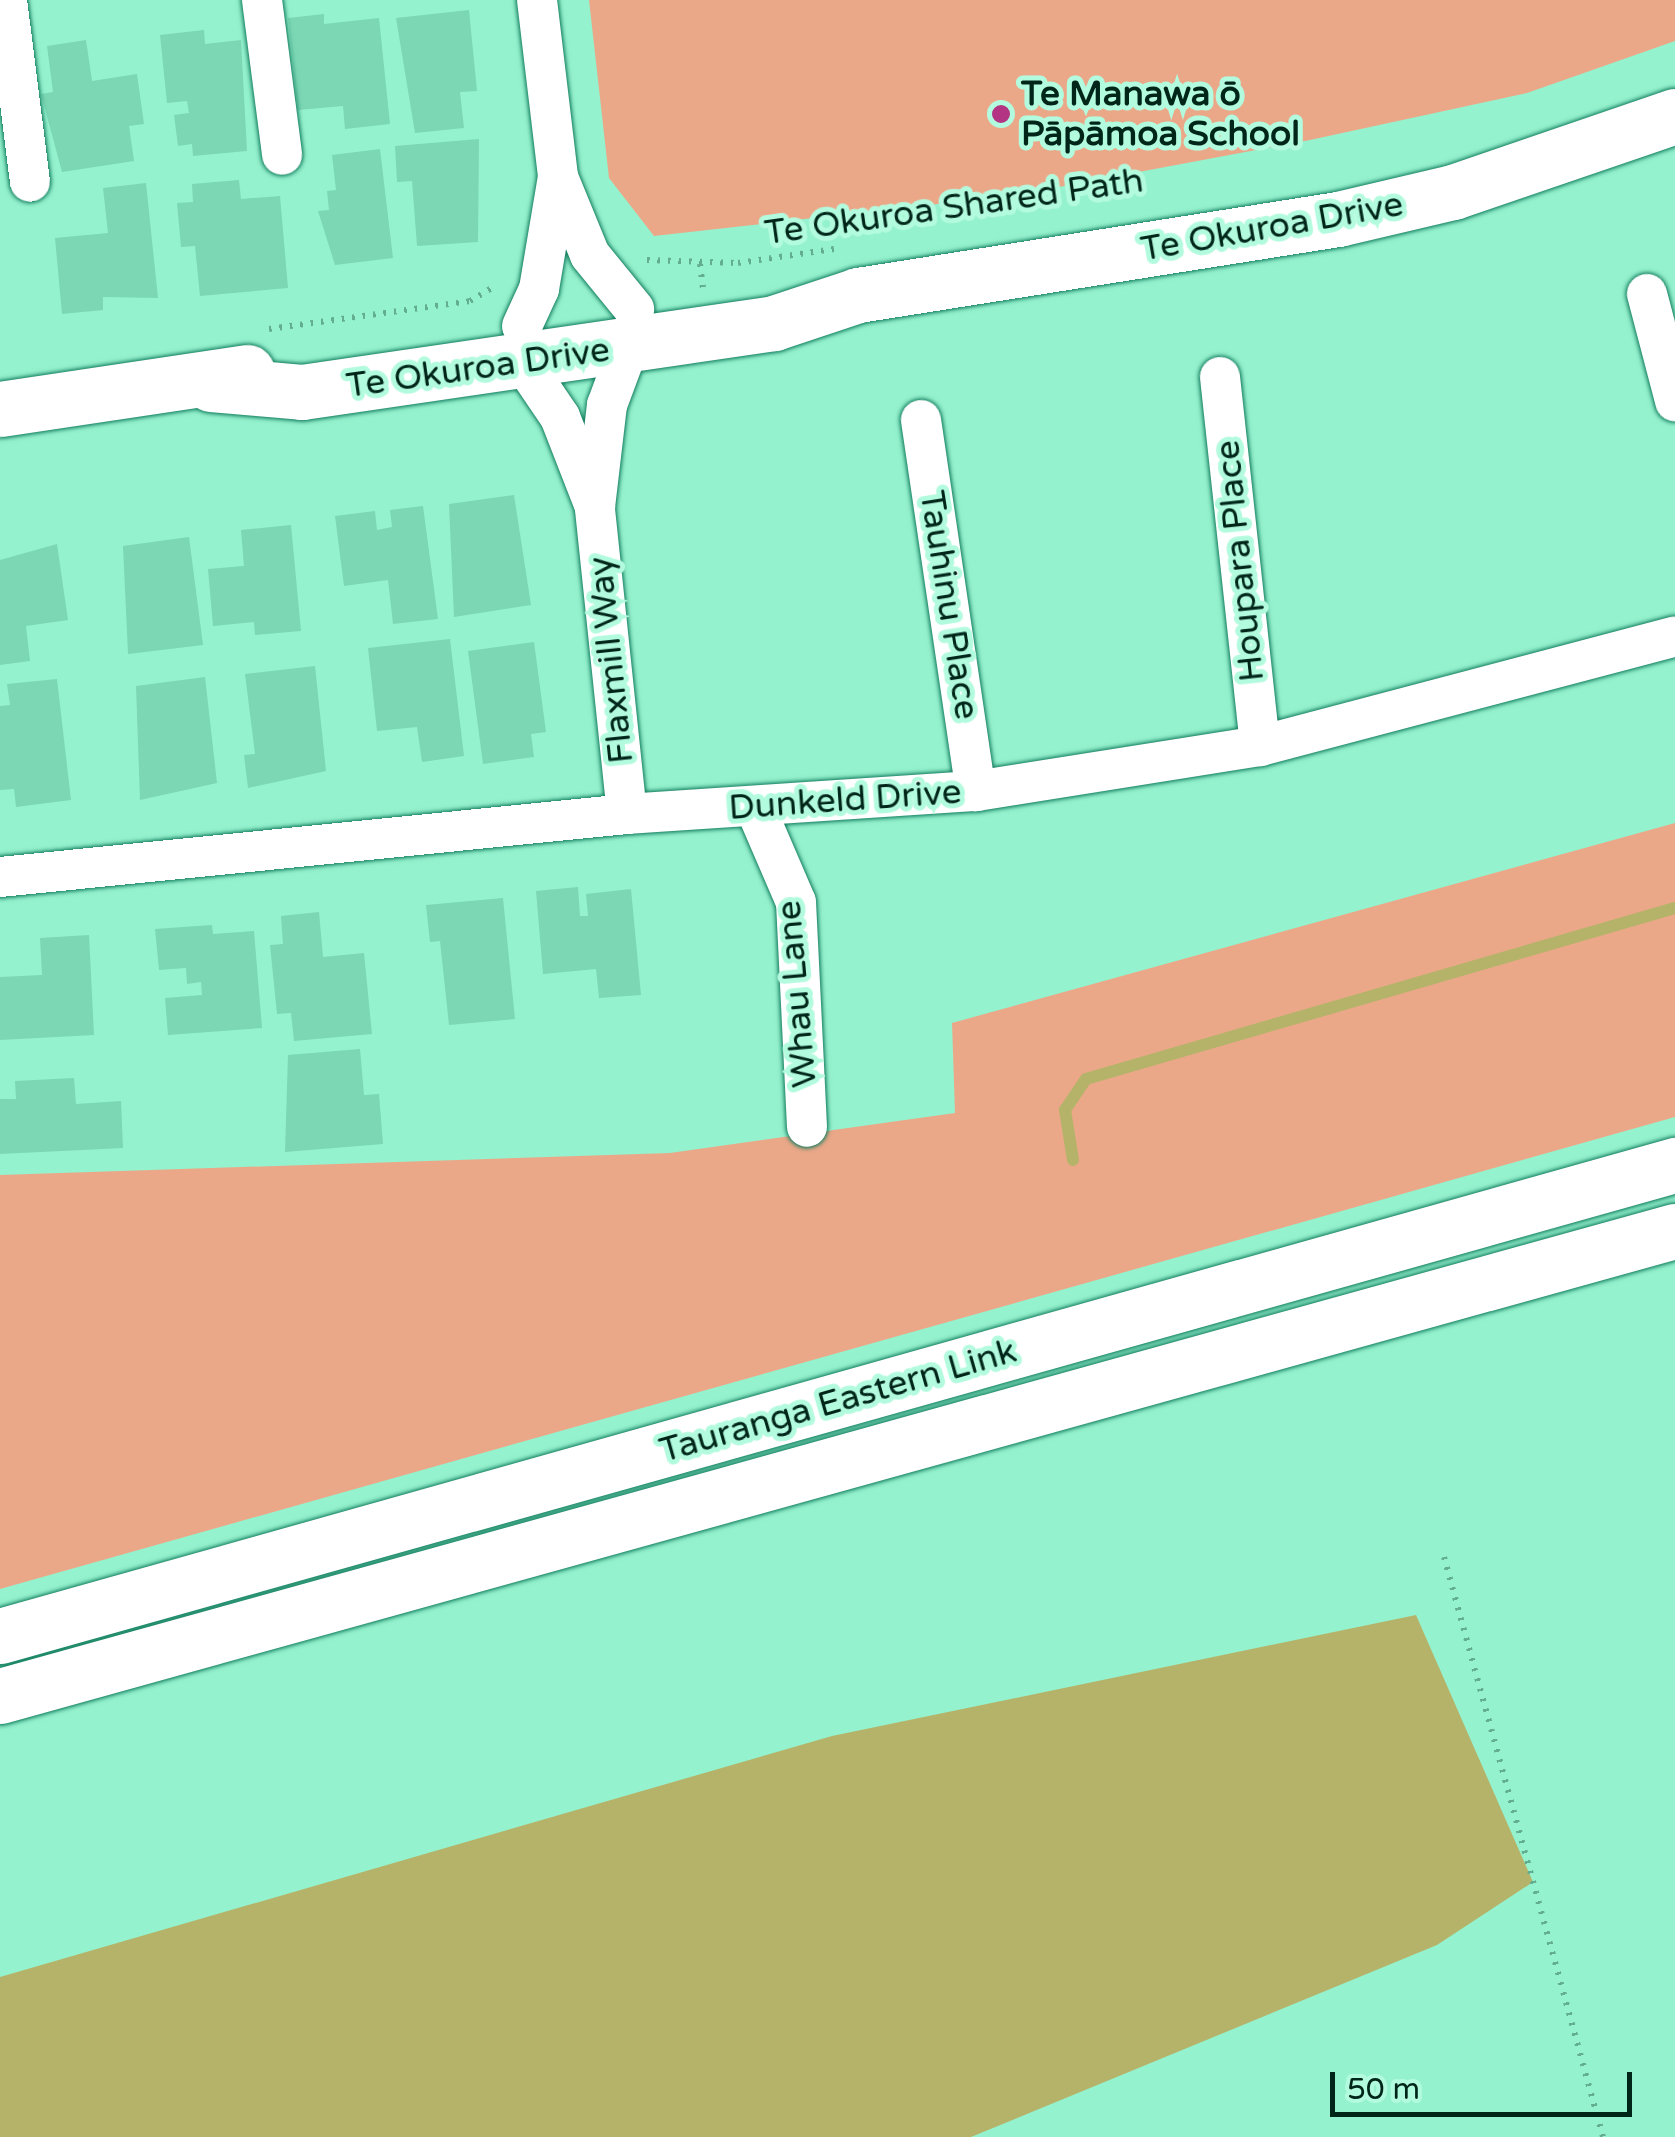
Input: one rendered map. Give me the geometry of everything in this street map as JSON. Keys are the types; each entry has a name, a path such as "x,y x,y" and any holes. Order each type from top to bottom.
{"main road":[{"name":"Te Okuroa Drive","path":"0,409 211,384 300,354 506,334 631,328 856,271 1338,219 1453,192 1675,116"},
{"name":"Tauranga Eastern Link","path":"0,1636 1675,1165"},
{"name":"Tauranga Eastern Link","path":"0,1696 1675,1231"}],"street":[{"path":"7,0 30,182"},
{"path":"262,0 282,154"},
{"path":"506,334 545,259 558,177 537,0"},
{"path":"558,177 590,254 631,328"},
{"path":"1647,294 1675,401"},
{"name":"Flaxmill Way","path":"627,814 596,507 607,405 631,328"},
{"name":"Flaxmill Way","path":"506,334 560,417 596,507"},
{"name":"Houpara Place","path":"1220,377 1260,746"},
{"name":"Tauhinu Place","path":"921,420 976,791"},
{"name":"Dunkeld Drive","path":"0,876 627,814 976,791 1260,746 1675,636"},
{"name":"Whau Lane","path":"755,807 796,902 806,1127"}],"path":[{"name":"Te Okuroa Shared Path","path":"590,254 621,248 700,264 856,271"},
{"path":"252,331 470,302 514,262 545,259"},
{"path":"700,264 702,285"},
{"path":"470,302 506,334"},
{"path":"1444,1558 1603,2137"}],"shaded area":[{"name":"Te Manawa ō Pāpāmoa School","path":"589,0 1675,0 1675,41 1527,93 1310,140 1010,196 654,236 609,178"},
{"path":"1675,823 1675,1117 0,1589 0,1175 670,1153 955,1113 952,1023"},
{"path":"1416,1615 1533,1882 1437,1945 971,2137 0,2137 0,1977 832,1736"}],"building":[{"path":"469,10 477,91 460,92 464,128 415,133 396,18"},
{"path":"324,14 324,24 379,18 390,124 345,129 343,106 298,110 288,18"},
{"path":"204,30 205,44 241,40 247,151 193,156 192,144 178,146 174,115 189,113 187,101 167,103 160,35"},
{"path":"86,40 92,81 137,74 144,124 129,126 134,161 62,172 41,94 53,92 47,46"},
{"path":"479,139 478,242 417,246 412,181 397,182 395,146"},
{"path":"380,149 393,258 335,265 318,211 329,210 327,191 336,190 332,155"},
{"path":"239,180 241,199 280,196 288,288 200,296 195,246 181,247 177,203 193,202 192,184"},
{"path":"146,183 158,298 103,297 103,310 62,314 55,238 108,233 103,188"},
{"path":"514,495 531,605 454,617 449,504"},
{"path":"423,506 438,619 393,624 388,580 344,586 335,516 375,511 377,530 392,527 390,510"},
{"path":"291,525 301,631 255,635 254,622 213,626 208,569 244,566 241,530"},
{"path":"189,537 203,645 128,654 123,546"},
{"path":"57,544 68,620 26,626 30,661 0,665 0,560"},
{"path":"450,639 464,756 422,762 417,727 377,731 368,648"},
{"path":"534,642 546,732 531,734 534,757 483,764 468,651"},
{"path":"315,666 326,771 248,788 244,755 255,754 245,674"},
{"path":"205,677 217,783 140,800 136,686"},
{"path":"57,679 71,800 16,807 14,789 0,790 0,706 10,705 7,684"},
{"path":"578,887 580,916 588,916 586,894 631,889 641,995 599,998 596,969 543,974 536,891"},
{"path":"503,898 515,1019 449,1025 440,941 430,942 426,905"},
{"path":"319,912 323,957 364,953 372,1034 294,1041 291,1013 277,1014 270,945 283,944 281,916"},
{"path":"212,925 213,934 254,931 262,1028 168,1035 165,998 202,995 201,982 187,984 186,968 159,970 155,929"},
{"path":"89,935 94,1035 0,1040 0,977 42,975 40,938"},
{"path":"360,1049 364,1095 379,1094 383,1144 285,1152 288,1055"},
{"path":"74,1078 76,1104 121,1101 123,1148 0,1154 0,1099 16,1099 15,1081"}],"waterway":[{"path":"1073,1160 1065,1110 1086,1079 1675,908"}],"place":[{"name":"Te Manawa ō Pāpāmoa School","path":"1001,114"}]}
